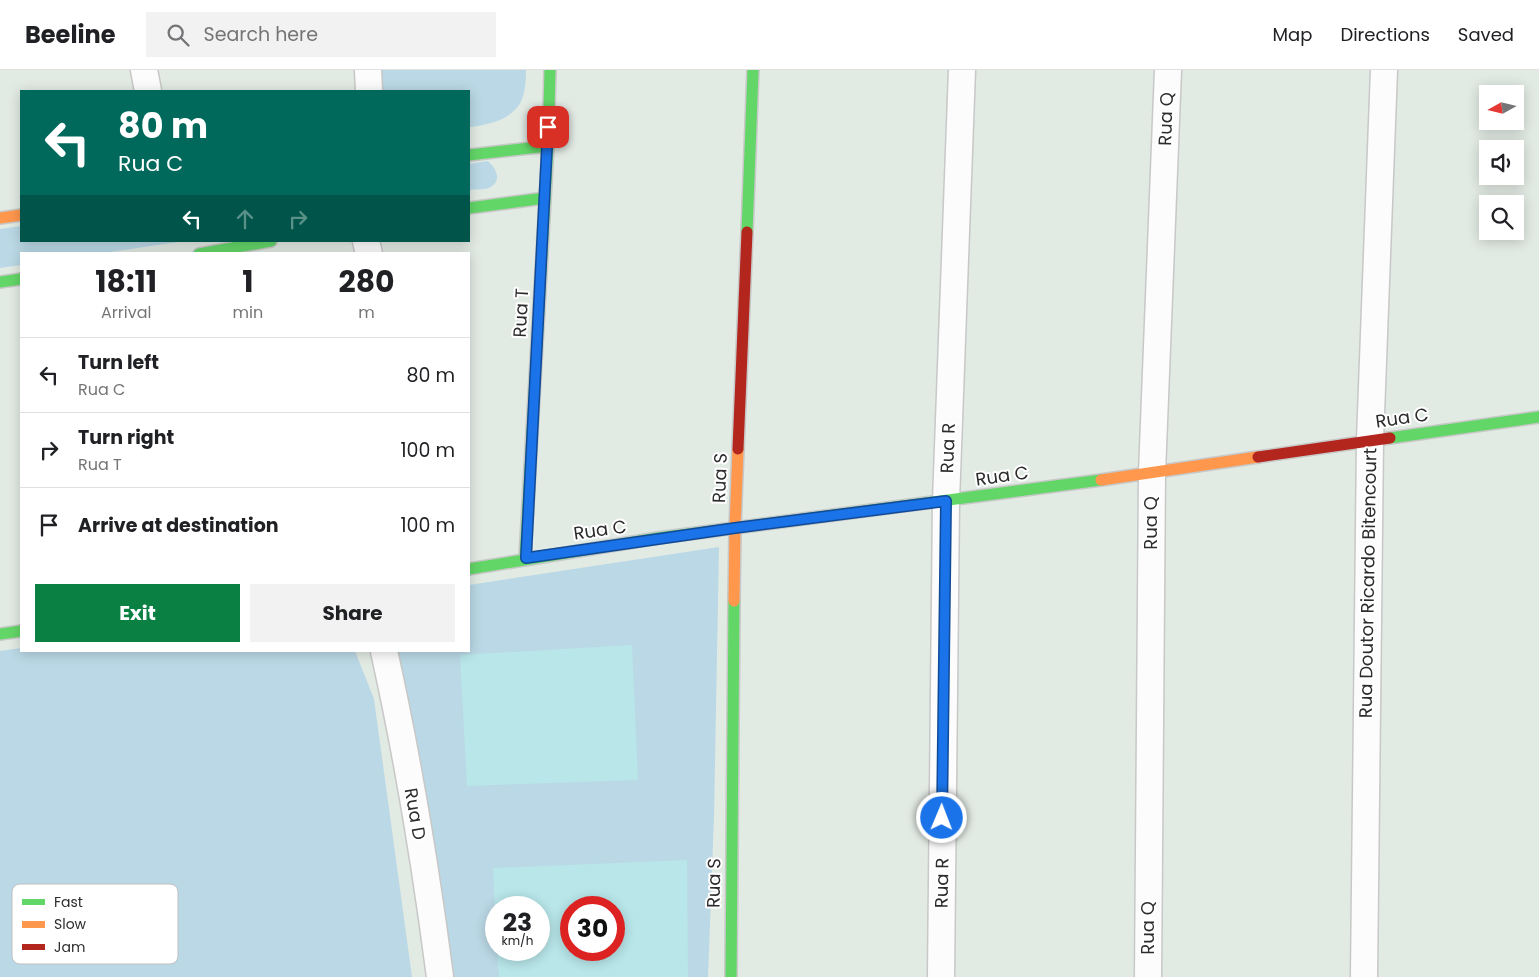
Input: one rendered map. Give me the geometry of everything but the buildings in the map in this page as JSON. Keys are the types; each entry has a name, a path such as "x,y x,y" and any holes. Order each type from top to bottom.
{"street":[{"path":"144,70 148,90"},
{"path":"368,70 369,90"},
{"name":"Rua T","path":"526,558 548,146 550,70"},
{"name":"Rua S","path":"731,977 735,528 753,70"},
{"name":"Rua R","path":"941,977 946,501 962,70"},
{"name":"Rua Q","path":"1148,977 1152,473 1168,70"},
{"name":"Rua Doutor Ricardo Bitencourt","path":"1364,977 1370,440 1384,70"},
{"path":"470,155 548,146"},
{"path":"470,208 545,198"},
{"path":"0,218 20,215"},
{"path":"210,252 265,242"},
{"path":"0,282 20,279"},
{"name":"Rua C","path":"470,569 526,558 735,528 1152,473 1539,417"},
{"path":"0,634 20,631"},
{"name":"Rua D","path":"384,652 394,696 430,900 440,977"}],"shaded area":[{"path":"374,70 526,70 523,98 519,105 503,118 470,127 470,90 374,90"},
{"path":"488,161 496,171 496,182 489,188 470,190 470,164"},
{"path":"20,226 20,242 178,242 111,252 20,252 20,265 0,268 0,229"},
{"path":"719,547 714,816 708,977 451,977 390,652 470,652 470,585"},
{"path":"632,645 638,780 467,786 460,655"},
{"path":"20,648 20,652 355,652 374,699 412,977 0,977 0,651"},
{"path":"687,860 688,977 499,977 498,961 550,961 550,896 494,896 493,868"}],"traffic: fast":[{"path":"525,558 548,146 550,70"},
{"path":"747,232 753,70"},
{"path":"470,155 548,146"},
{"path":"470,208 545,198"},
{"path":"210,252 265,242"},
{"path":"0,282 20,279"},
{"path":"1390,438 1539,417"},
{"path":"470,569 658,538 1101,480"},
{"path":"731,977 734,601"},
{"path":"0,634 20,631"}],"traffic: slow":[{"path":"0,218 20,215"},
{"path":"734,601 738,449"},
{"path":"1101,480 1258,457"}],"traffic: jam":[{"path":"738,449 747,232"},
{"path":"1258,457 1390,438"}],"route":[{"path":"548,127 526,558 735,528 946,501 942,818"}]}
